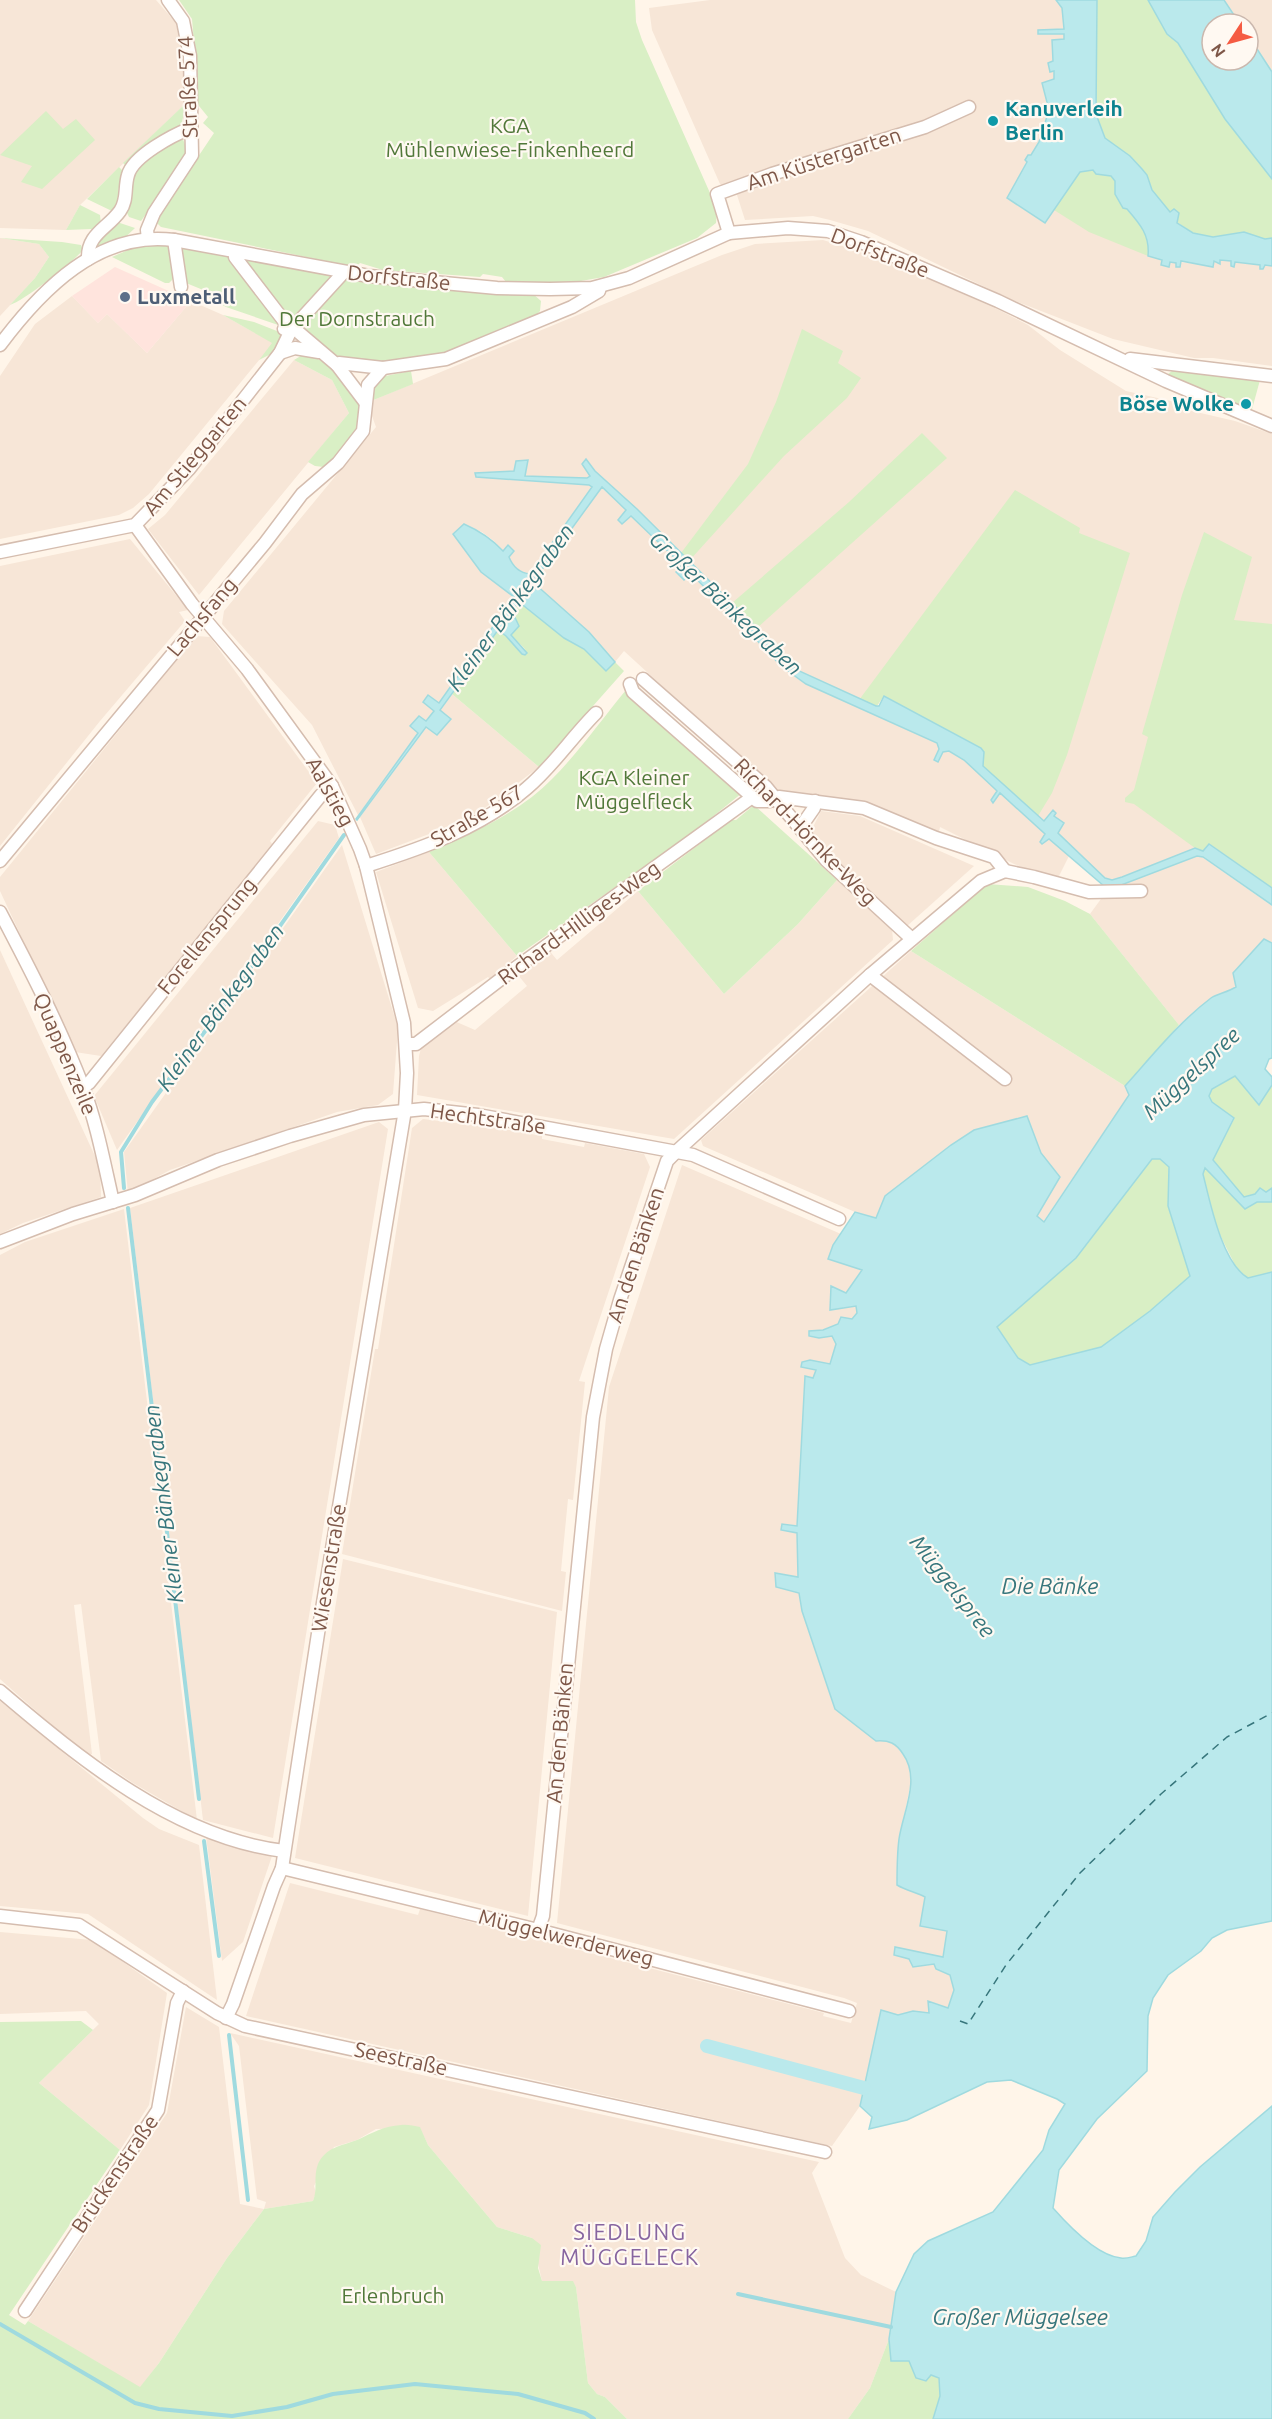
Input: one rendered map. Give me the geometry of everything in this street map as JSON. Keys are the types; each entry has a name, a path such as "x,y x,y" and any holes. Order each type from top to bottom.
{"street":[{"name":"Straße 574","path":"152,238 147,230 153,213 192,155 190,56 183,21 168,0"},
{"name":"Am Küstergarten","path":"729,232 717,194 771,174 925,127 969,107"},
{"path":"88,260 91,239 115,218 123,205 127,194 127,176 136,162 156,147 190,128"},
{"name":"Dorfstraße","path":"152,238 174,240 344,272 497,288 600,287 629,278 729,232 798,228 838,234 998,301 1227,409 1272,426"},
{"path":"0,345 21,318 56,282 88,260 123,245 152,238"},
{"path":"174,240 181,287"},
{"path":"235,252 235,257 286,334 297,331 337,365 365,402"},
{"name":"Am Stieggarten","path":"0,552 135,525 186,474 280,353 286,334 344,272"},
{"name":"Dorfstraße","path":"337,365 339,363 383,368 446,359 572,307 599,291 600,287"},
{"path":"280,353 295,348 319,352"},
{"name":"Dorfstraße","path":"1117,357 1272,376"},
{"name":"Lachsfang","path":"0,861 265,543 302,494 338,463 363,431 368,385 383,368"},
{"name":"Aalstieg","path":"135,525 180,588 247,669 332,786 366,866 400,999 406,1044 405,1110"},
{"name":"Richard-Hörnke-Weg","path":"643,679 750,772 776,798 826,860 912,939"},
{"name":"Richard-Hörnke-Weg","path":"630,684 633,692 752,798"},
{"name":"Straße 567","path":"366,866 425,847 493,812 526,789 548,768 596,713"},
{"name":"Forellensprung","path":"82,1087 89,1083 321,795 332,786"},
{"path":"752,798 762,801 776,798 814,801 864,808 936,838 994,857 1005,872 1034,877 1089,892 1141,891"},
{"name":"Richard-Hilliges-Weg","path":"406,1044 416,1044 514,969 752,798"},
{"path":"800,828 813,808 814,801"},
{"name":"An den Bänken","path":"538,1930 543,1916 546,1892 592,1417 606,1349 620,1300 667,1161 870,975 972,887 1005,872"},
{"name":"Quappenzeile","path":"0,912 27,964 82,1087 99,1137 113,1202"},
{"path":"870,975 1005,1079"},
{"name":"Hechtstraße","path":"0,1242 73,1214 113,1202 218,1160 290,1136 364,1115 437,1109 693,1155 839,1219"},
{"name":"Wiesenstraße","path":"226,2018 282,1868 327,1575 405,1110"},
{"path":"0,1691 75,1753 170,1814 208,1832 284,1851"},
{"name":"Müggelwerderweg","path":"282,1868 538,1930 849,2011"},
{"name":"Seestraße","path":"0,1916 79,1925 226,2018 245,2026 825,2152"},
{"name":"Brückenstraße","path":"24,2311 158,2110 177,2003 183,1991"}],"shaded area":[{"path":"0,0 156,0 176,23 186,103 80,205 66,230 0,228"},
{"path":"710,0 1056,0 1062,8 1064,30 1038,31 1038,34 1064,34 1064,39 1052,40 1053,62 1048,63 1054,71 1054,79 1042,83 1049,110 1039,142 1025,160 1027,161 1007,198 1045,223 1080,172 1162,260 1213,266 1214,261 1220,264 1220,260 1231,261 1231,266 1234,267 1234,262 1272,266 1272,366 1213,358 1194,358 1113,339 1010,299 868,231 830,220 813,216 745,220 737,195 720,184 652,30 649,8"},
{"path":"1224,0 1272,0 1272,72 1260,54 1260,12 1232,12"},
{"path":"0,238 39,244 49,257 35,278 0,316"},
{"path":"823,240 918,274 997,309 1028,325 1060,350 1126,391 1180,403 1179,408 1235,421 1272,434 1272,888 1209,844 1122,877 1112,880 1105,878 1057,833 1054,816 1056,813 1053,811 1045,822 983,766 981,748 884,696 876,707 797,670 681,553 595,471 590,472 587,478 525,476 528,460 514,471 475,473 592,487 530,574 522,573 511,562 508,557 509,546 503,552 482,532 464,525 481,572 514,597 438,704 428,696 434,711 425,721 410,726 418,733 358,815 312,725 222,624 224,611 376,427 372,416 371,401 722,255 755,244"},
{"path":"115,267 191,301 147,353 107,314 98,323 72,296"},
{"path":"72,296 98,323 107,314 147,353 191,301 223,315 273,343 149,494 133,508 119,515 0,539 0,376 35,324"},
{"path":"294,360 332,380 349,413 199,595 148,529 165,515"},
{"path":"601,487 626,510 618,520 622,524 631,515 682,565 676,572 684,580 690,574 731,613 730,617 733,620 736,618 792,675 806,684 937,743 939,748 934,759 938,761 943,752 949,751 964,760 997,791 991,800 993,802 1000,793 1045,834 1040,842 1042,844 1049,839 1069,856 1057,880 1014,864 940,827 938,836 866,804 779,793 624,651 615,662 589,632 535,584 535,579"},
{"path":"130,539 188,610 179,612 185,621 100,721 0,846 0,566"},
{"path":"196,636 210,637 317,783 270,841 273,845 101,1056 75,1052 0,891 0,877"},
{"path":"452,694 539,767 482,810 445,828 376,854 360,817 427,727 450,720 440,711"},
{"path":"821,811 860,816 974,866 907,926 841,867 811,831"},
{"path":"318,821 335,825 339,838 117,1150 94,1096"},
{"path":"342,845 398,1028 393,1094 378,1105 337,1112 170,1170 128,1193 124,1152"},
{"path":"429,852 517,956 490,979 488,977 433,1011 418,1008 376,872"},
{"path":"1197,856 1202,857 1272,906 1272,943 1264,939 1237,987 1225,994 1214,996 1179,1025 1090,914 1109,888"},
{"path":"837,880 892,929 893,940 674,1139 417,1095 419,1056 422,1044 452,1020 475,1030 527,986 518,975 548,949 557,960 638,891 724,994 798,924"},
{"path":"0,950 100,1167 101,1197 23,1223 0,1234"},
{"path":"911,951 1125,1086 1129,1095 1043,1222 1037,1216 1060,1177 1041,1153 1027,1116 915,1173 885,1196 876,1218 855,1212 703,1146 701,1140"},
{"path":"423,1119 498,1128 584,1147 585,1143 644,1154 650,1167 579,1381 585,1382 573,1500 568,1499 561,1571 566,1572 562,1611 342,1554 375,1349 378,1349 412,1128"},
{"path":"379,1122 388,1129 273,1838 203,1820 130,1208"},
{"path":"682,1165 841,1234 833,1245 862,1269 846,1293 831,1286 830,1310 857,1306 857,1313 852,1319 841,1317 838,1324 823,1330 819,1338 832,1336 836,1344 830,1364 810,1360 816,1370 813,1378 805,1377 797,1526 781,1530 797,1533 799,1593 802,1611 835,1709 876,1741 888,1740 899,1748 907,1759 912,1777 899,1841 916,1892 925,1897 947,1931 943,1957 895,1948 934,1964 936,1969 950,1975 954,1990 948,2008 929,2001 929,2014 913,2011 898,2015 881,2010 860,2106 832,2146 246,2016 290,1883 418,1915 420,1909 824,2013 823,2016 851,2023 857,2003 844,1998 557,1923 609,1387"},
{"path":"124,1209 197,1820 133,1783 101,1761 81,1604 74,1605 92,1754 87,1756 65,1741 62,1734 0,1679 0,1255 25,1242"},
{"path":"343,1559 557,1612 528,1916 295,1858"},
{"path":"0,1701 143,1818 159,1829 199,1845 217,2000 88,1914 0,1906"},
{"path":"206,1836 273,1853 243,1942 222,1961"},
{"path":"0,1932 92,1940 167,1993 149,2105 120,2150 39,2083 99,2024 86,2011 0,2014"},
{"path":"186,2007 219,2027 240,2204 264,2209 227,2258 159,2363 140,2388 28,2321 167,2113"},
{"path":"230,2033 819,2162 812,2173 845,2258 861,2275 896,2292 889,2339 870,2388 848,2419 627,2419 605,2397 597,2394 588,2383 576,2287 573,2282 542,2281 532,2238 497,2227 428,2145 420,2128 376,2129 357,2140 334,2147 314,2186 316,2193 313,2201 264,2209 266,2202 257,2199 239,2046"}],"green space":[{"name":"KGA Mühlenwiese-Finkenheerd","path":"179,0 635,0 636,22 642,40 710,193 717,211 716,223 697,238 604,277 575,282 506,282 502,277 483,274 480,277 383,270 360,263 357,266 350,266 161,227 155,221 214,133 203,123 208,117 195,101 196,66 192,19"},
{"path":"1097,0 1148,0 1167,34 1178,43 1225,119 1272,179 1272,238 1265,239 1244,232 1213,237 1193,233 1177,222 1179,213 1174,209 1170,212 1152,190 1147,175 1130,156 1105,138 1096,114"},
{"path":"186,103 181,127 128,168 123,163"},
{"path":"46,111 63,129 76,119 95,140 42,189 21,182 32,166 0,155"},
{"path":"181,134 187,150 186,158 141,221 129,217 125,209 131,179 138,164"},
{"path":"119,167 124,172 114,212 87,199"},
{"path":"1093,170 1096,174 1112,176 1115,181 1115,194 1123,208 1127,209 1146,236 1148,256 1089,232 1054,210 1080,172"},
{"path":"80,205 100,215 101,224 92,229 66,230"},
{"path":"117,222 135,228 118,244 91,252 95,242"},
{"path":"0,238 62,242 81,245 83,250 48,280 10,305 35,278 49,257 39,244"},
{"name":"Der Dornstrauch","path":"159,244 532,293 541,301 540,311 531,321 445,356 402,362 329,355 284,327 226,307 206,296 208,292 174,278 169,283 165,283 112,257 135,247"},
{"path":"223,315 254,322 282,333 283,337 275,352 259,360 272,343"},
{"path":"802,329 843,351 838,363 861,378 847,398 784,456 689,561 681,553 748,464 776,402"},
{"path":"304,354 314,357 335,371 352,391 360,414 359,424 349,443 324,467 308,462 349,413 332,380 294,360"},
{"path":"411,371 413,384 371,401 375,378"},
{"path":"1172,371 1260,380 1251,413 1168,377"},
{"path":"922,433 947,458 757,628 732,603 849,502"},
{"path":"1015,490 1080,528 1079,533 1130,553 1067,755 1052,793 1038,816 983,766 984,752 981,748 884,696 876,707 859,700"},
{"path":"1204,532 1252,557 1234,620 1272,624 1272,888 1210,844 1203,851 1195,848 1134,804 1125,802 1125,798 1134,790 1148,737 1142,734 1182,595"},
{"name":"KGA Kleiner Müggelfleck","path":"519,602 564,638 584,649 606,671 615,662 624,671 539,767 452,694 498,630 526,650 511,635 519,626 512,611"},
{"name":"KGA Kleiner Müggelfleck","path":"626,690 742,793 695,831 517,956 429,852 494,822 539,791 572,758"},
{"name":"KGA Kleiner Müggelfleck","path":"754,805 837,880 798,924 724,994 638,891"},
{"path":"987,884 1028,887 1065,901 1090,914 1179,1025 1125,1086 911,951"},
{"path":"1235,1076 1259,1105 1272,1085 1272,1188 1266,1192 1260,1188 1255,1194 1244,1197 1213,1160 1234,1119 1212,1102 1209,1096 1212,1089"},
{"path":"1152,1158 1160,1159 1169,1166 1239,1273 1214,1223 1203,1174 1205,1168 1245,1209 1257,1202 1272,1202 1272,1394 1172,1465 971,1344 1076,1258"},
{"name":"Erlenbruch","path":"81,2021 93,2030 39,2083 120,2150 9,2315 25,2325 28,2321 140,2387 159,2363 227,2258 264,2209 313,2201 318,2164 325,2154 384,2128 410,2125 420,2127 428,2145 497,2227 532,2238 541,2245 538,2268 542,2281 573,2281 576,2287 588,2383 597,2394 605,2397 627,2419 0,2419 0,2022"},
{"path":"889,2339 892,2361 909,2361 939,2378 940,2396 933,2419 848,2419 870,2388"}],"water":[{"path":"1056,0 1097,0 1096,114 1105,138 1130,156 1142,169 1147,175 1152,190 1170,212 1174,209 1179,213 1177,223 1193,233 1213,237 1244,232 1265,239 1272,238 1272,266 1265,265 1263,269 1260,269 1260,265 1235,262 1234,267 1231,266 1231,261 1220,260 1220,264 1214,261 1213,267 1181,261 1180,267 1170,262 1169,267 1161,265 1162,260 1148,256 1146,236 1127,209 1123,208 1115,194 1115,181 1111,176 1096,174 1093,170 1080,172 1045,223 1007,198 1027,162 1025,160 1039,142 1049,110 1042,83 1054,79 1054,71 1050,72 1048,63 1053,61 1052,40 1064,39 1064,34 1038,34 1038,30 1064,29 1062,8"},
{"path":"1148,0 1224,0 1232,12 1200,12 1200,72 1260,72 1260,54 1272,72 1272,179 1225,119 1178,43 1167,34"},
{"name":"Großer Bänkegraben","path":"586,459 595,471 637,509 797,670 876,706 879,706 884,696 981,748 984,752 983,766 1044,821 1053,810 1056,813 1054,816 1064,823 1058,833 1105,878 1112,880 1122,877 1195,848 1203,851 1209,844 1272,888 1272,905 1203,857 1197,856 1116,887 1104,886 1049,839 1042,844 1040,842 1045,834 1000,793 993,803 991,800 997,791 964,760 949,751 943,752 938,762 934,760 939,749 937,743 806,684 781,666 736,618 733,620 730,617 731,613 691,574 684,580 676,572 682,565 631,516 622,524 618,520 626,510 602,487 535,579 535,584 589,632 615,662 606,671 584,649 564,638 519,602 512,611 519,626 511,635 527,653 522,654 498,630 440,710 451,719 437,735 426,727 357,820 418,733 410,726 419,716 426,721 434,711 423,702 428,695 439,703 514,597 481,572 453,534 464,524 485,535 503,551 508,545 514,551 509,557 513,564 520,571 530,574 592,487 476,477 475,473 514,471 516,461 528,460 525,476 587,478 590,476 582,464"},
{"name":"Die Bänke","path":"1264,939 1272,943 1272,1058 1269,1059 1265,1069 1272,1077 1272,1085 1259,1105 1235,1076 1212,1089 1209,1096 1212,1102 1234,1118 1213,1160 1244,1197 1255,1194 1260,1188 1266,1192 1272,1188 1272,1202 1257,1202 1245,1209 1205,1168 1203,1174 1218,1231 1231,1259 1248,1278 1272,1272 1272,1921 1227,1930 1212,1938 1201,1951 1168,1975 1153,1998 1148,2016 1147,2071 1097,2119 1059,2170 1053,2208 1075,2231 1103,2252 1123,2258 1136,2256 1146,2241 1153,2217 1175,2192 1200,2167 1272,2106 1272,2419 933,2419 940,2396 939,2378 931,2375 926,2381 916,2378 909,2361 891,2361 889,2339 896,2292 914,2254 928,2241 993,2212 1043,2150 1049,2130 1065,2104 1011,2080 987,2082 907,2120 869,2129 872,2117 860,2106 881,2010 898,2015 913,2011 929,2013 928,2001 948,2008 954,1990 950,1975 936,1969 934,1964 913,1967 909,1959 894,1955 895,1947 943,1957 947,1931 920,1926 925,1897 897,1885 899,1839 911,1785 908,1764 895,1745 885,1741 876,1741 835,1709 802,1611 799,1593 776,1587 775,1573 798,1577 797,1533 781,1530 782,1524 797,1526 805,1376 813,1378 816,1370 801,1367 802,1362 810,1360 830,1364 836,1344 832,1336 819,1338 809,1336 809,1331 823,1330 838,1324 841,1317 852,1319 857,1313 856,1306 830,1310 831,1286 846,1293 862,1270 828,1259 833,1245 855,1212 876,1218 885,1196 951,1145 974,1130 1027,1116 1041,1153 1060,1177 1037,1216 1044,1222 1129,1095 1125,1086 1187,1018 1213,997 1236,987 1233,973","holes":["1152,1159 1160,1159 1169,1167 1168,1206 1190,1276 1150,1311 1101,1347 1030,1365 1018,1358 997,1327 1076,1258"]}],"waterway":[{"name":"Kleiner Bänkegraben","path":"124,1188 121,1152 152,1102 218,1014 344,835"},
{"name":"Kleiner Bänkegraben","path":"128,1208 199,1799"},
{"name":"Kleiner Bänkegraben","path":"204,1841 219,1956"},
{"name":"Kleiner Bänkegraben","path":"229,2035 248,2200"},
{"path":"707,2046 864,2088"},
{"path":"738,2294 891,2327"},
{"path":"0,2324 135,2403 159,2409 232,2416 287,2407 333,2394 415,2384 518,2394 585,2413 594,2419"}],"ferry route":[{"path":"960,2021 968,2024 1006,1965 1080,1873 1161,1794 1227,1737 1272,1713"}],"place":[{"name":"Kanuverleih Berlin","path":"993,121"},
{"name":"Luxmetall","path":"125,297"},
{"name":"Böse Wolke","path":"1246,404"}],"district":[{"name":"SIEDLUNG MÜGGELECK","path":"630,2244"}],"water label":[{"name":"Müggelspree","path":"1191,1073"},
{"name":"Müggelspree","path":"953,1586"},
{"name":"Großer Müggelsee","path":"1020,2317"}]}
